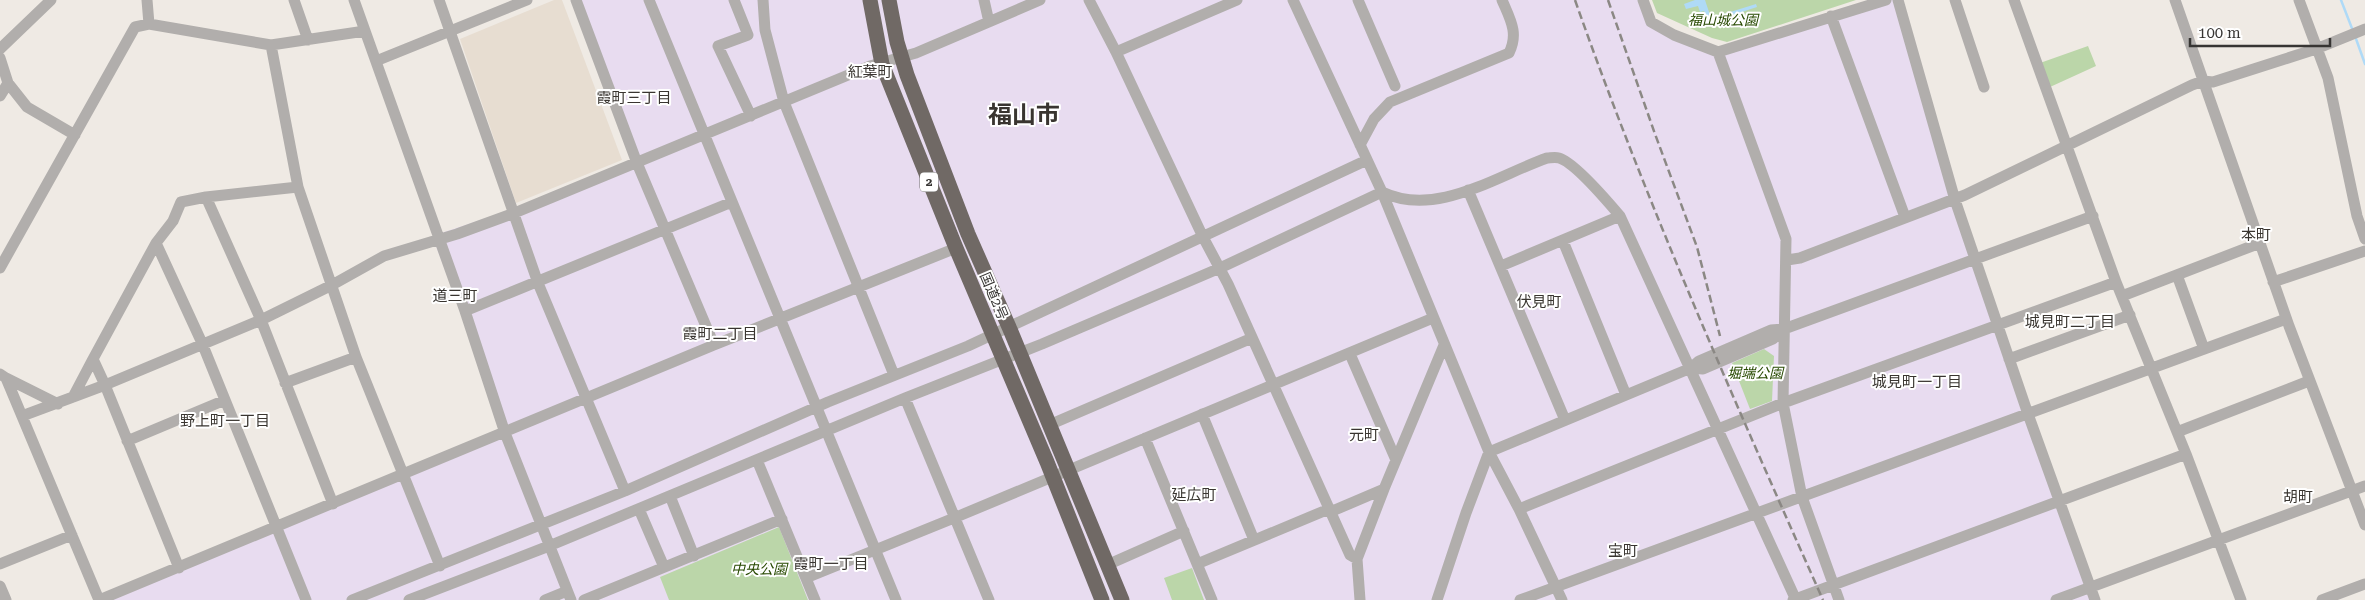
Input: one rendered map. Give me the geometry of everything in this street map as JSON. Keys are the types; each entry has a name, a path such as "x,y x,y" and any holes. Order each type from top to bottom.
{"highway":[{"name":"国道2号","path":"870,0 882,64 956,248 1053,476 1102,600"},
{"name":"国道2号","path":"889,0 901,58 968,234 1009,326 1122,600"}],"street":[{"path":"0,49 52,0"},
{"path":"146,0 149,24"},
{"path":"294,0 308,40"},
{"path":"354,0 465,311 505,433 569,595 545,600"},
{"path":"439,0 512,214 538,282 625,491"},
{"path":"376,61 450,31 508,3 527,0"},
{"path":"576,0 637,163 714,345"},
{"path":"649,0 815,408 896,600"},
{"path":"734,0 748,35 718,46 751,116"},
{"path":"763,0 766,30 784,102 894,375"},
{"path":"984,0 989,22"},
{"path":"22,416 58,404 261,320 332,285 384,256 512,214 870,66 901,58 1040,0"},
{"path":"1089,0 1116,52 1203,237 1220,268 1350,555 1357,559"},
{"path":"1292,0 1382,192 1432,318 1489,452 1519,509 1562,600"},
{"path":"1358,0 1395,86"},
{"path":"1360,145 1374,119 1390,102 1509,53 1514,43 1515,31 1502,0"},
{"path":"1643,0 1651,22 1674,35 1718,52 1886,0"},
{"path":"1898,0 1954,200 2095,600"},
{"path":"1955,0 1984,87"},
{"path":"2014,0 2116,282 2186,454 2241,600"},
{"path":"2174,0 2286,319 2365,525"},
{"path":"2299,0 2328,78 2357,216 2365,239"},
{"path":"1116,52 1229,2"},
{"path":"1830,16 1905,217"},
{"path":"0,268 134,27 149,24 272,46 365,30"},
{"path":"1787,260 1803,256 1954,200 2203,81 2213,82 2316,49 2362,30"},
{"path":"272,46 298,187 356,357 440,566"},
{"path":"1718,52 1786,239 1783,403 1802,497 1839,600"},
{"path":"0,58 8,83 27,107 75,135"},
{"path":"0,96 8,83"},
{"path":"1382,192 1394,198 1439,200 1547,158 1559,158 1567,162 1604,196 1620,216 1691,368 1795,600 2186,454"},
{"path":"352,600 625,491 815,408 993,334 1367,160"},
{"path":"73,397 156,243 173,221 181,202 206,197 298,187"},
{"path":"1468,190 1565,420"},
{"path":"409,600 549,546 1003,359 1220,268 1382,192"},
{"path":"206,197 261,320 333,504"},
{"path":"465,311 665,231 732,202"},
{"path":"1501,266 1620,216"},
{"path":"1437,600 1489,452 1691,368 1703,369 1773,339 1784,329 2093,216"},
{"path":"1563,241 1626,395"},
{"path":"156,243 202,343 224,400 278,526 306,600"},
{"path":"2122,296 2260,243"},
{"path":"3,376 22,416 99,600 714,345 956,248"},
{"path":"2273,282 2365,251"},
{"path":"2177,275 2204,349"},
{"path":"1519,509 1783,403 2116,282"},
{"path":"2009,359 2130,315"},
{"path":"806,578 1272,384 1350,354 1432,318"},
{"path":"1520,600 2286,319"},
{"path":"1049,425 1252,338"},
{"path":"1360,600 1357,559 1444,345"},
{"path":"1350,354 1396,460"},
{"path":"285,383 356,357"},
{"path":"93,359 179,568"},
{"path":"3,376 58,404"},
{"path":"2177,432 2309,382"},
{"path":"905,398 989,600"},
{"path":"127,441 224,400"},
{"path":"1202,414 1254,540"},
{"path":"1145,438 1212,600"},
{"path":"757,460 815,600"},
{"path":"2056,600 2365,486"},
{"path":"1197,564 1384,489"},
{"path":"670,496 694,556"},
{"path":"639,509 664,567"},
{"path":"584,600 782,519"},
{"path":"1106,565 1184,531"},
{"path":"0,564 72,535"},
{"path":"2322,600 2365,584"},
{"path":"0,586 6,600"}],"shaded area":[{"path":"554,0 562,0 622,160 516,203 460,39"},
{"path":"577,0 1643,0 1651,20 1718,55 1888,0 1898,0 1954,201 2094,600 97,600 507,431 432,236 517,208 632,160"}],"green space":[{"name":"福山城公園","path":"1652,0 1856,0 1727,42 1712,38 1657,13"},
{"path":"2088,46 2096,66 2050,87 2040,63"},
{"name":"堀端公園","path":"1764,349 1774,356 1772,401 1750,409 1732,363"},
{"name":"中央公園","path":"779,527 808,600 669,600 660,577"},
{"path":"1192,568 1204,600 1172,600 1164,578"}],"water":[{"path":"1695,0 1705,0 1711,18 1756,4 1757,7 1708,23 1704,11 1700,12 1698,6 1686,9 1684,4"}],"waterway":[{"path":"2341,0 2353,31"},
{"path":"2355,36 2365,64"}],"railway":[{"path":"1575,0 1662,228 1823,600"},
{"path":"1608,0 1697,247 1720,336"}],"district":[{"name":"紅葉町","path":"870,72"},
{"name":"霞町三丁目","path":"634,98"},
{"name":"福山市","path":"1024,115"},
{"name":"本町","path":"2256,235"},
{"name":"道三町","path":"455,296"},
{"name":"伏見町","path":"1539,302"},
{"name":"城見町二丁目","path":"2070,322"},
{"name":"霞町二丁目","path":"720,334"},
{"name":"城見町一丁目","path":"1917,382"},
{"name":"野上町一丁目","path":"225,421"},
{"name":"元町","path":"1364,435"},
{"name":"延広町","path":"1194,495"},
{"name":"胡町","path":"2298,497"},
{"name":"宝町","path":"1623,551"},
{"name":"霞町一丁目","path":"831,564"}]}
